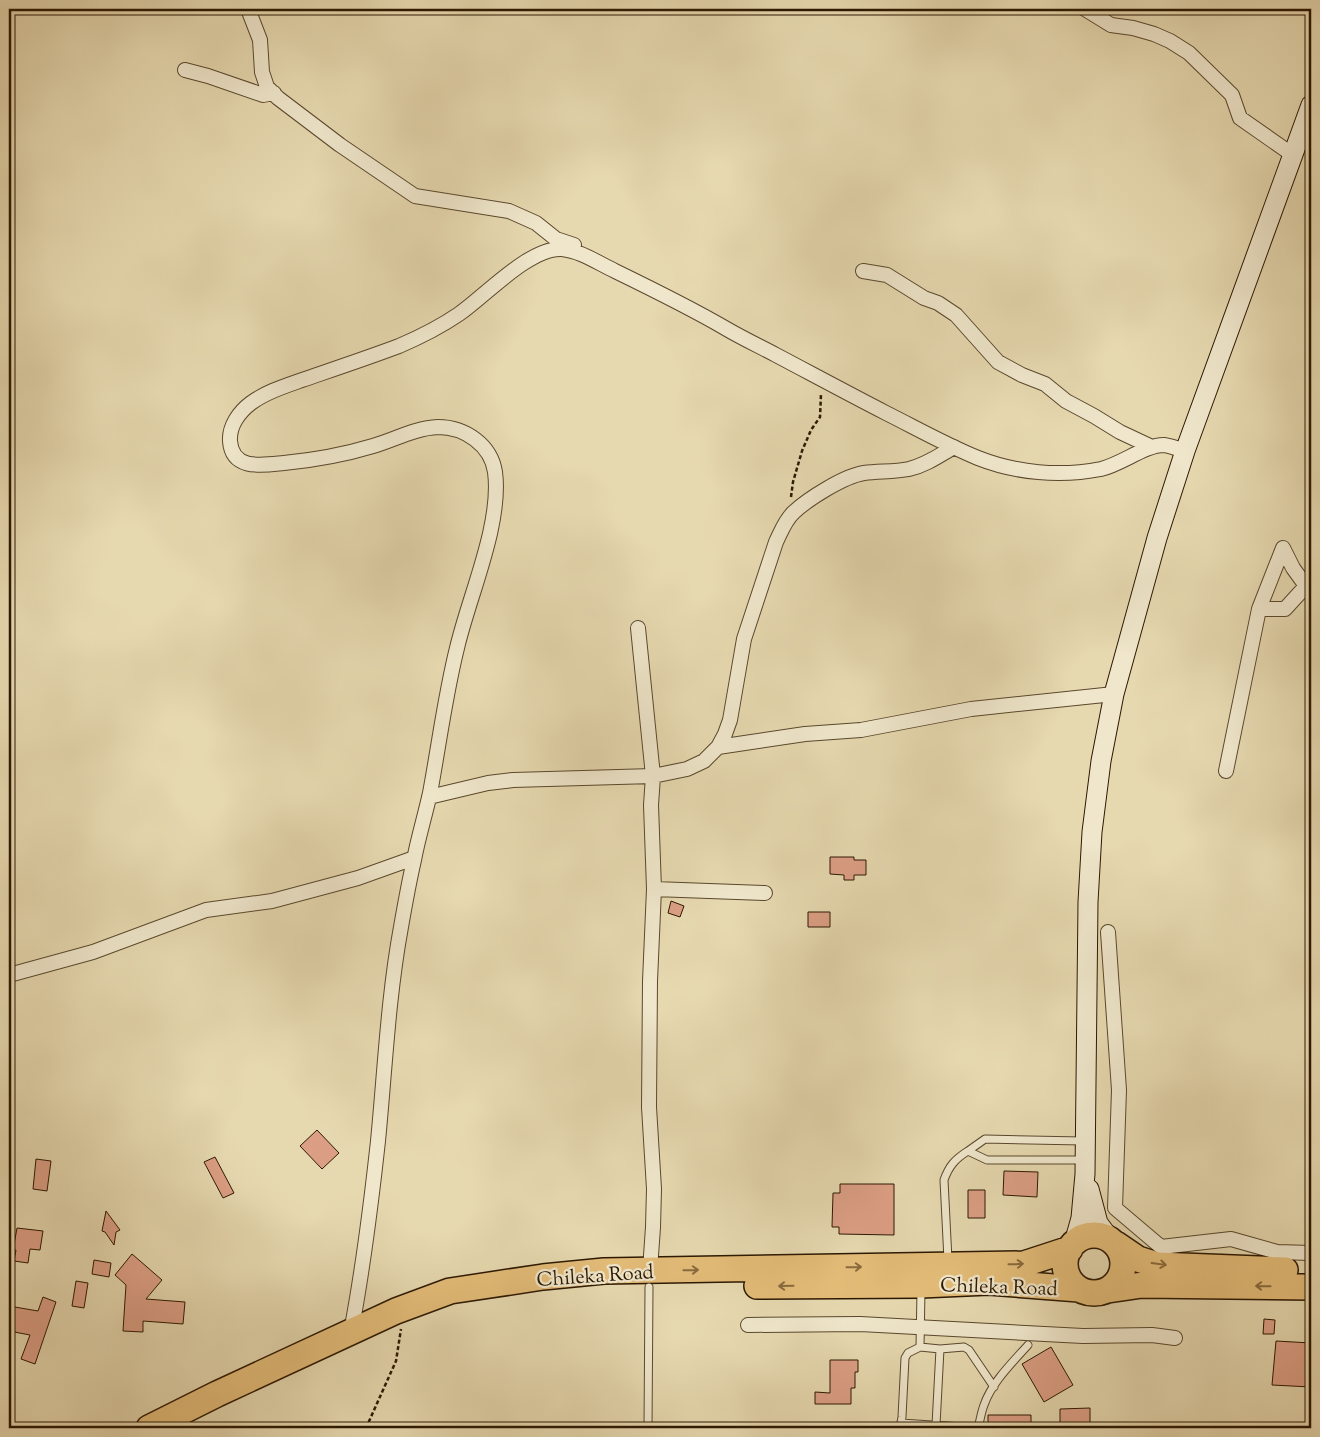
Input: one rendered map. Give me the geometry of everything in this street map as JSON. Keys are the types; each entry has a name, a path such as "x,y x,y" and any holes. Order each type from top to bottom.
{"highway":[{"name":"Chileka Road","path":"1079,1289 1069,1278 1066,1271 1066,1256 1072,1246 1081,1238 1095,1235 1113,1242 1138,1259 1157,1265 1311,1270"},
{"path":"1108,1290 1119,1279 1123,1265 1120,1250 1113,1242"},
{"name":"Chileka Road","path":"649,1279 1024,1264 1072,1246"},
{"name":"Chileka Road","path":"149,1428 217,1394 396,1311 450,1291 543,1277 604,1271 649,1279 921,1285 989,1282 1079,1289 1094,1293 1142,1284 1311,1287"},
{"path":"176,1428 401,1325 452,1306 649,1279"}],"main road":[{"path":"1072,1246 1081,1218 1086,1158 1088,902 1092,842 1101,760 1114,694 1157,538 1186,451 1311,105"},
{"path":"1086,1158 1098,1223 1113,1242"}],"street":[{"path":"248,9 260,40 262,72 267,87 340,145 416,196 509,211 536,222 556,239 576,246 585,255"},
{"path":"1085,9 1111,25 1133,28 1154,34 1189,52 1232,95 1240,118 1293,155"},
{"path":"185,70 263,95 274,93"},
{"path":"351,1332 358,1293 377,1145 391,992 400,933 414,858 429,797 445,701 458,643 497,496 494,463 480,444 462,430 438,427 416,431 347,454 316,460 245,464 235,458 230,444 231,432 237,416 247,406 274,390 424,335 461,313 530,258 557,249 585,255 674,299 821,380 980,459 1034,472 1076,472 1106,468 1128,460 1152,447 1161,445 1186,451"},
{"path":"863,270 887,275 924,298 938,303 956,315 998,362 1022,375 1045,384 1066,401 1120,432 1152,447"},
{"path":"429,797 488,783 513,780 653,776 687,770 704,761 718,747 725,734 730,720 738,663 749,623 776,542 783,527 793,513 850,476 862,473 911,469 929,462 954,447"},
{"path":"1226,771 1259,609 1283,548 1293,568 1308,585 1285,609 1259,609"},
{"path":"638,628 653,776 654,889 650,981 649,1107 654,1198 649,1279"},
{"path":"718,747 805,734 861,730 971,709 1114,694"},
{"path":"9,975 93,952 206,910 272,901 358,878 414,858"},
{"path":"654,889 766,893"},
{"path":"1108,932 1119,1090 1114,1208 1161,1247 1231,1239 1278,1252 1311,1253"},
{"path":"748,1325 860,1324 1083,1336 1152,1335 1175,1338"}],"lane":[{"path":"948,1266 944,1180 948,1169 955,1159 985,1139 1086,1158"},
{"path":"968,1151 987,1160 1086,1158"},
{"path":"648,1428 649,1279"},
{"path":"920,1347 921,1285"},
{"path":"994,1387 969,1350 964,1347 940,1349 920,1347 908,1353 905,1358 899,1426 936,1425 978,1428 984,1404 994,1387 1007,1368 1028,1345"},
{"path":"936,1425 940,1349"}],"path":[{"path":"793,513 791,494 796,471 806,440 820,417 821,380"},
{"path":"366,1428 396,1362 401,1325"}],"building":[{"path":"830,857 854,857 854,860 866,860 866,875 854,875 854,880 844,880 844,875 830,874"},
{"path":"671,901 684,906 680,917 668,913"},
{"path":"808,912 830,912 830,927 808,927"},
{"path":"317,1130 339,1153 322,1169 300,1146"},
{"path":"215,1157 234,1193 223,1198 204,1162"},
{"path":"36,1159 51,1161 47,1191 33,1189"},
{"path":"1004,1171 1038,1172 1037,1197 1003,1195"},
{"path":"840,1184 894,1184 894,1235 839,1234 839,1227 832,1227 833,1193 840,1193"},
{"path":"968,1190 985,1190 985,1218 968,1218"},
{"path":"106,1211 120,1230 116,1232 114,1245 105,1232 102,1231"},
{"path":"17,1228 43,1231 40,1250 30,1249 28,1263 14,1261 16,1250 13,1250"},
{"path":"132,1254 162,1280 146,1299 185,1302 183,1324 143,1321 143,1332 123,1331 126,1285 115,1275"},
{"path":"94,1260 111,1263 109,1277 92,1274"},
{"path":"76,1281 88,1283 84,1308 72,1306"},
{"path":"43,1297 56,1302 35,1364 21,1359 30,1335 9,1331 9,1306 38,1311"},
{"path":"1264,1319 1275,1320 1274,1334 1263,1334"},
{"path":"1276,1341 1311,1343 1311,1387 1272,1385"},
{"path":"1051,1347 1073,1385 1044,1402 1022,1364"},
{"path":"830,1360 858,1360 858,1372 855,1372 855,1388 851,1388 851,1404 815,1404 815,1392 830,1393"},
{"path":"1090,1408 1090,1428 1060,1428 1060,1409"},
{"path":"988,1415 1031,1415 1031,1428 988,1428"}]}
